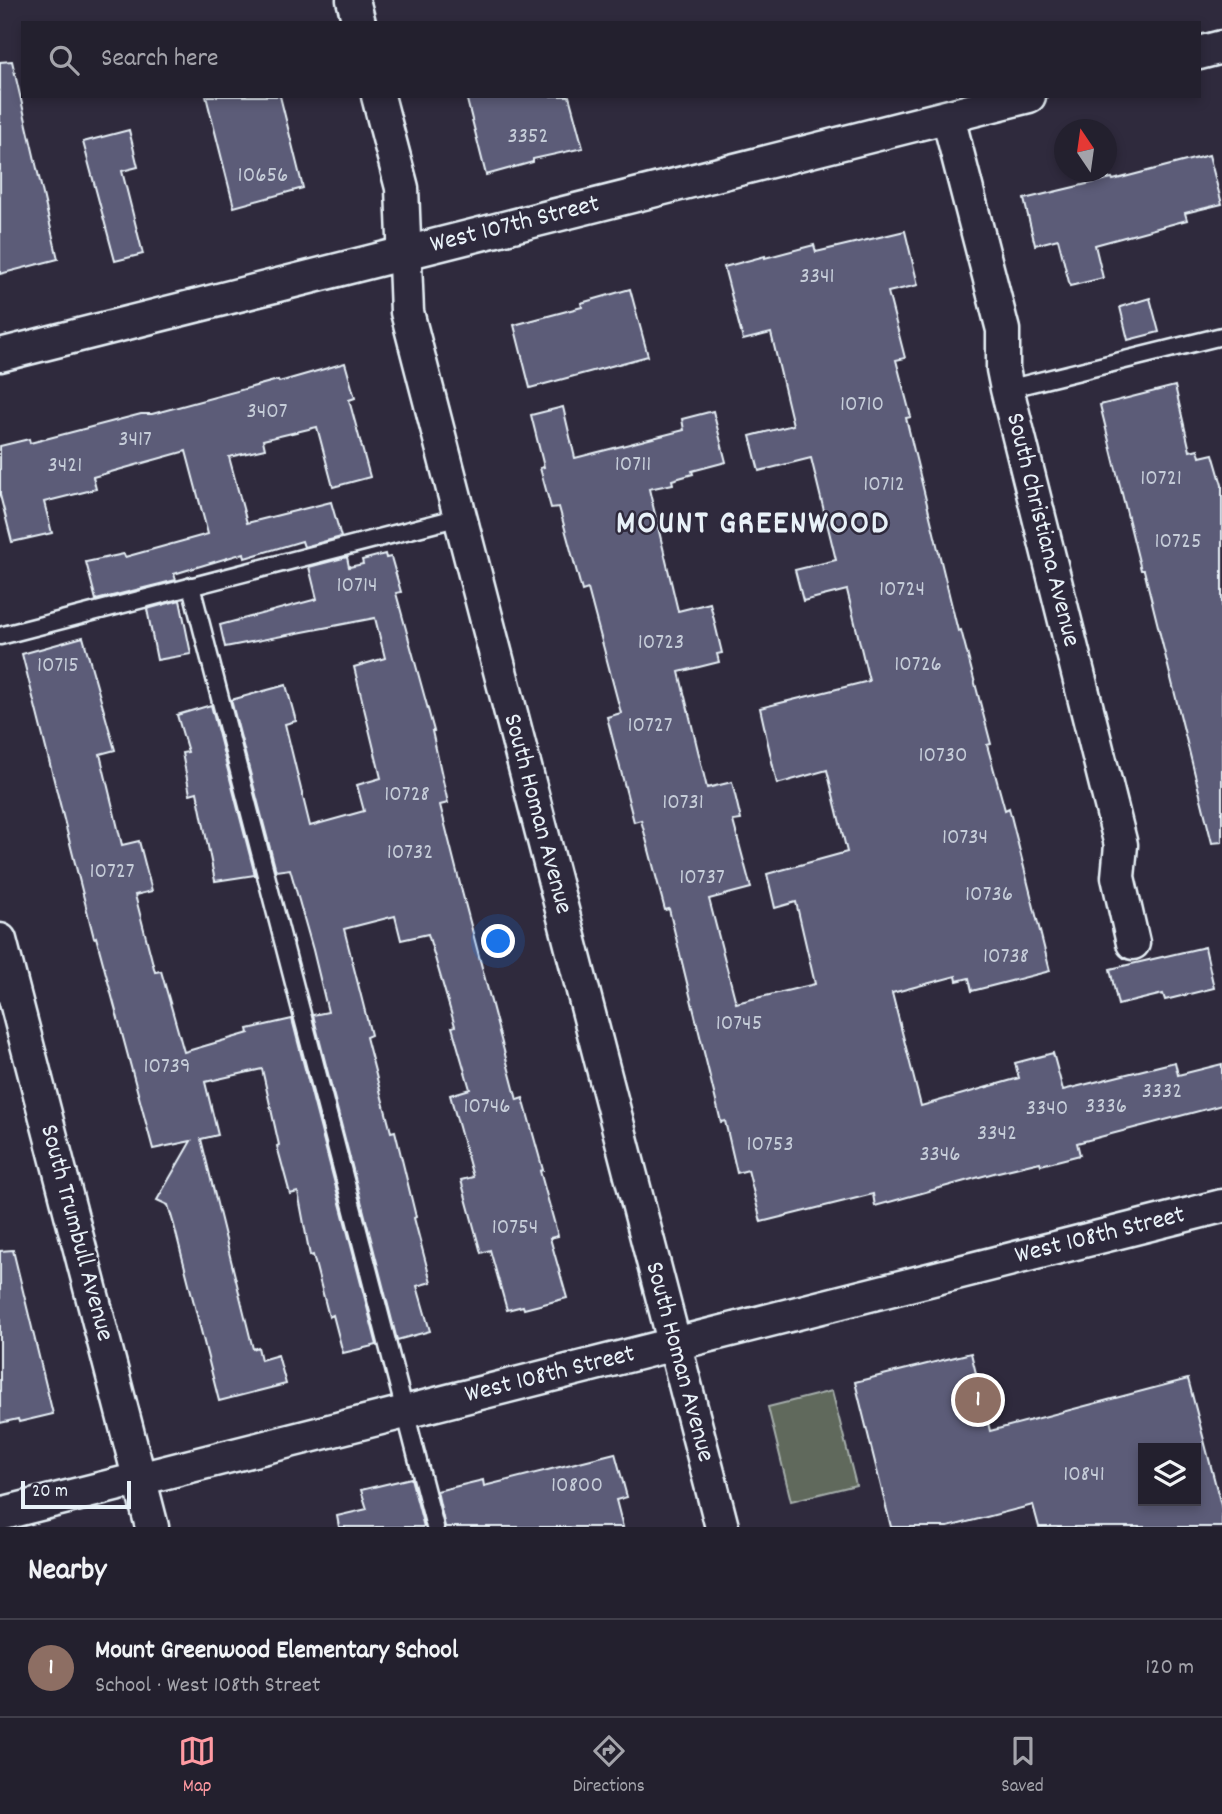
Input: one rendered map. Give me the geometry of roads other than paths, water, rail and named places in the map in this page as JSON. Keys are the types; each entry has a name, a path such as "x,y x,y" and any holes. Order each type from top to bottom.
{"street":[{"path":"353,0 358,21"},
{"path":"1201,52 1222,47"},
{"name":"South Homan Avenue","path":"379,98 402,188 407,312 722,1527"},
{"name":"West 107th Street","path":"0,355 1021,98"},
{"name":"South Christiana Avenue","path":"948,117 1003,330 1003,369 1007,389 1121,845 1118,877 1133,943"},
{"name":"South Trumbull Avenue","path":"0,940 152,1527"},
{"name":"West 108th Street","path":"0,1514 1221,1208"}],"lane":[{"path":"1007,389 1222,336"},
{"path":"0,636 460,517"},
{"path":"191,586 435,1527"}],"place":[{"name":"Mount Greenwood Elementary School","path":"978,1400"}],"district":[{"name":"MOUNT GREENWOOD","path":"753,525"}]}
